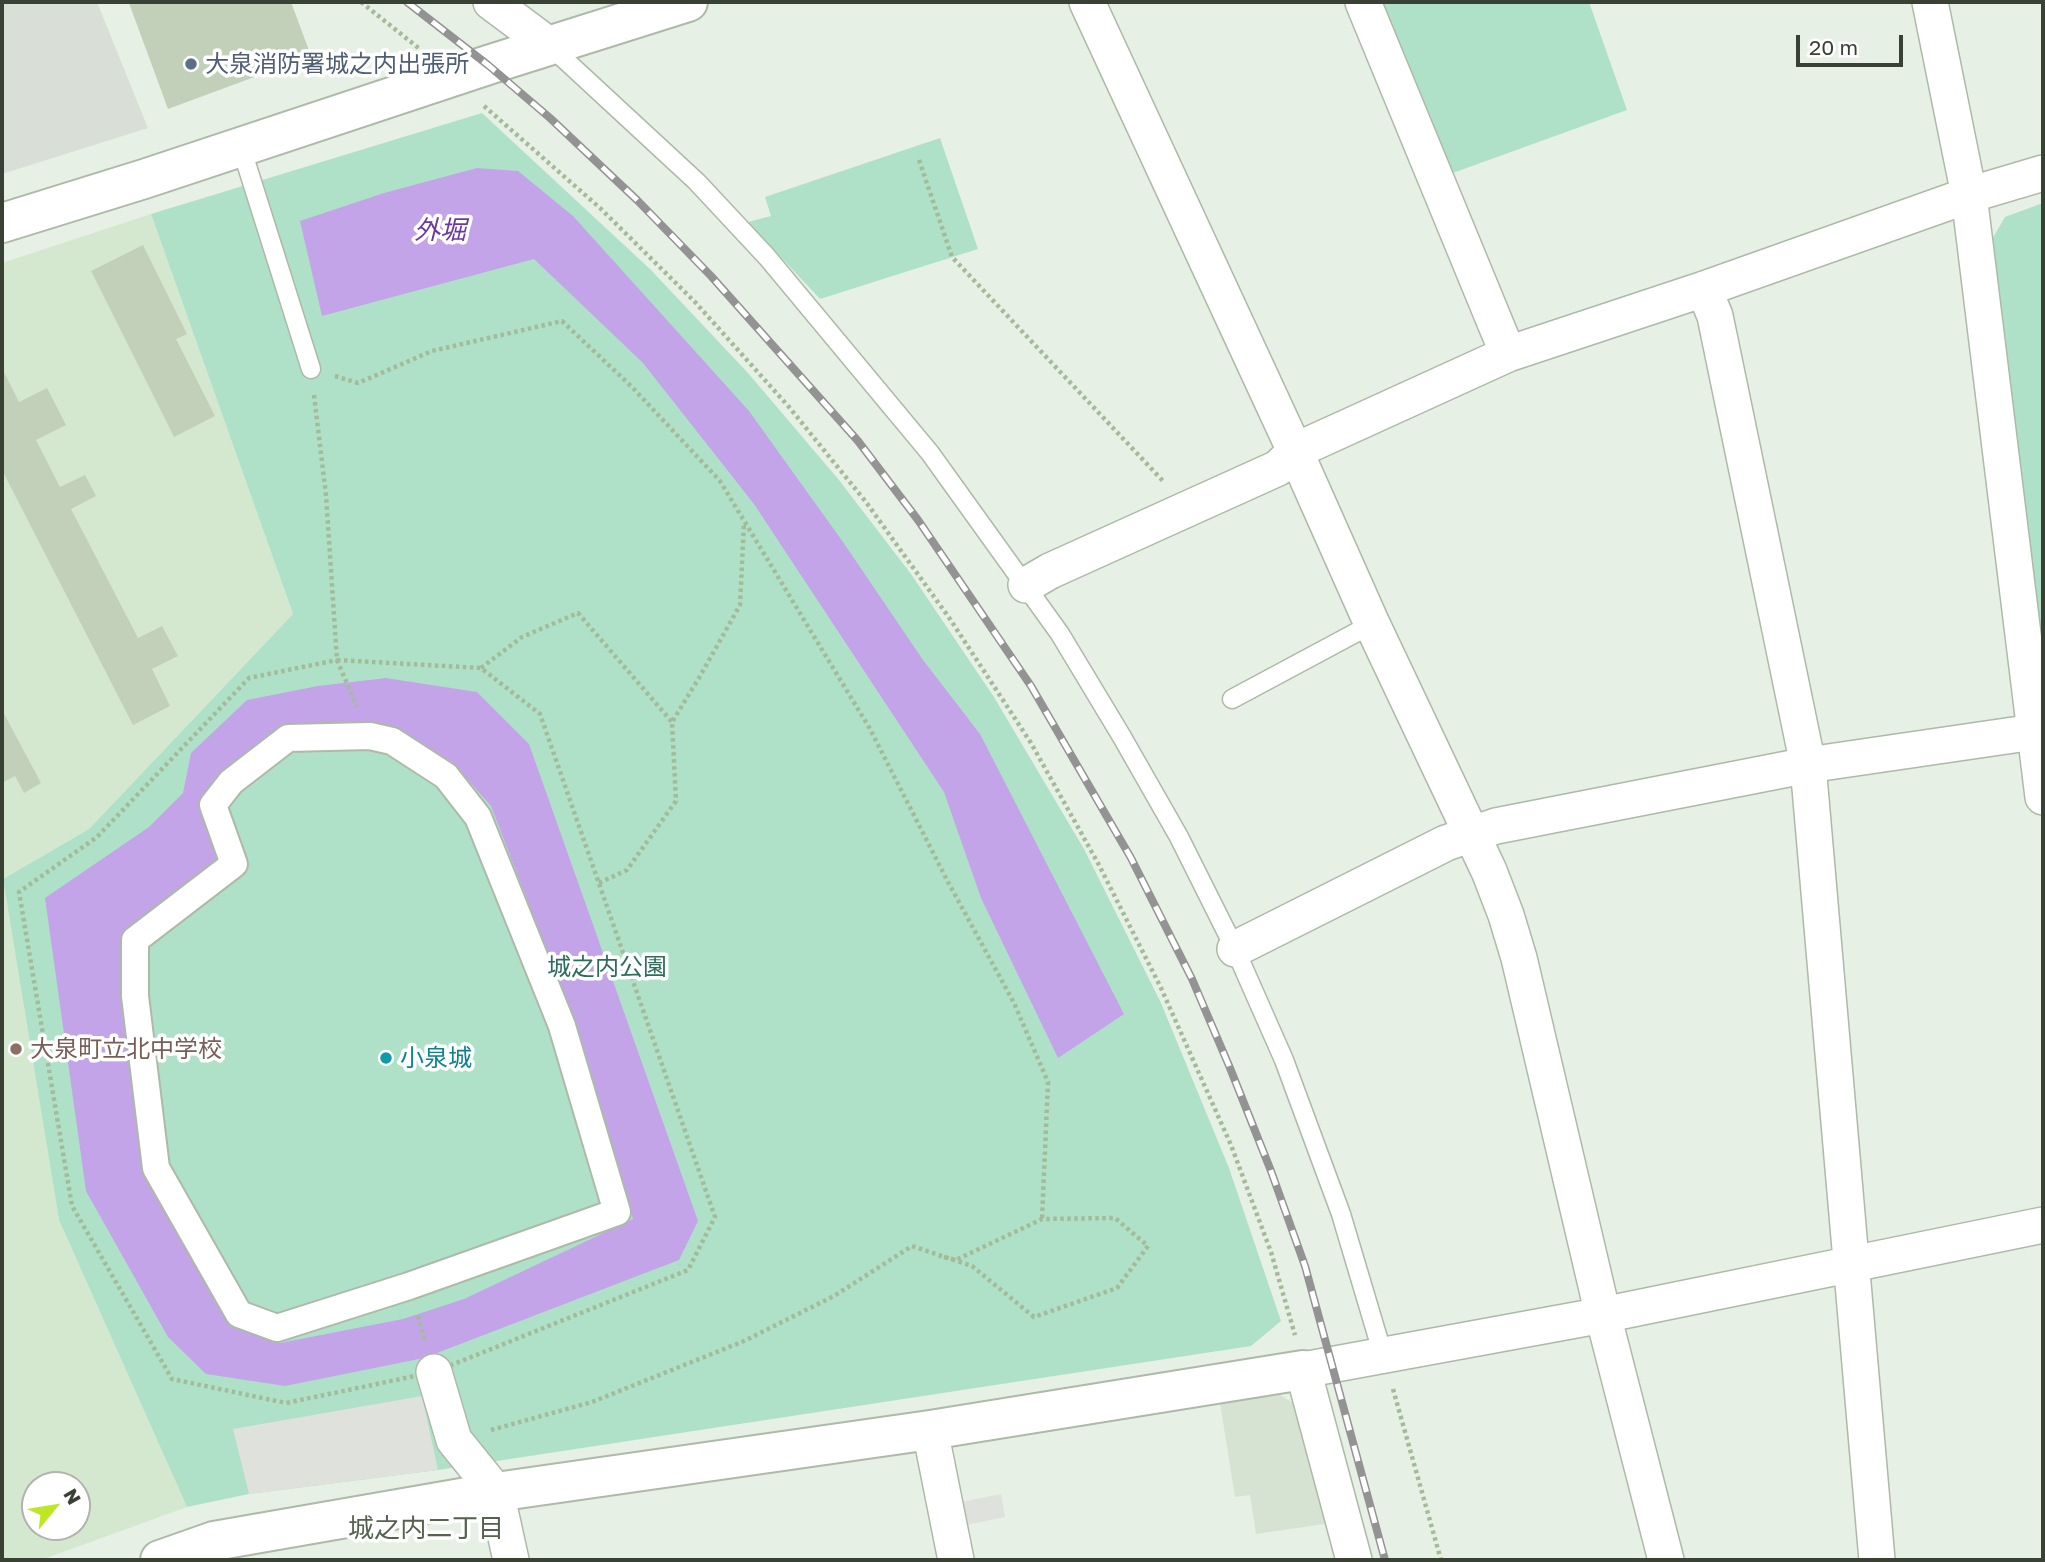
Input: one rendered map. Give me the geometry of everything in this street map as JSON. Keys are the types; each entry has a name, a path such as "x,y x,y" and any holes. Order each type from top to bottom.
{"street":[{"path":"491,2 550,46"},
{"path":"2,223 688,2"},
{"path":"1087,2 1372,624 1489,871 1506,915 1519,958 1603,1315 1667,1560"},
{"path":"1363,2 1508,354"},
{"path":"1930,2 1969,195 2043,797"},
{"path":"1026,585 1051,571 1278,468 1295,452 1508,354 1704,289 1969,195 2043,173"},
{"path":"1704,289 1715,316 1808,765 1877,1560"},
{"path":"1235,949 1434,849 1471,833 1496,826 1808,765 2034,732"},
{"path":"370,736 392,741 446,776 478,817 562,1026 617,1212 409,1286 277,1328 239,1314 156,1168 135,996 135,940 234,864 213,804 231,782 288,738 370,736"},
{"path":"160,1560 217,1551 496,1492 929,1430 1300,1358 1384,1355 1603,1315 2043,1225"},
{"path":"1300,1358 1354,1560"},
{"path":"430,1360 454,1440 496,1492 510,1560"},
{"path":"929,1430 956,1560"}],"lane":[{"path":"550,46 697,182 767,257 930,453 1060,634 1179,837 1235,949 1284,1060 1341,1214 1384,1355"},
{"path":"241,147 311,369"},
{"path":"1232,699 1372,624"}],"path":[{"path":"361,2 418,45 426,56"},
{"path":"477,100 600,208 695,302 789,407 866,502 950,619 1031,743 1099,865 1161,988 1231,1145 1271,1252 1300,1358"},
{"path":"919,160 952,257 1163,481 1182,512"},
{"path":"370,736 337,660 326,495 311,369 358,383 432,351 562,321 632,387 720,481 870,729 948,882 1014,1003 1048,1082 1042,1219"},
{"path":"599,883 627,870 676,802 672,722 740,605 744,522"},
{"path":"481,668 522,637 578,614 672,722"},
{"path":"337,660 481,668 540,714 715,1217 688,1270 430,1360 286,1402 172,1379 72,1206 19,892 97,837 249,678 337,660"},
{"path":"454,1440 592,1402 744,1341 834,1296 912,1246 972,1266 1034,1317 1117,1287 1148,1247 1115,1218 1042,1219 956,1260 939,1255"},
{"path":"409,1286 430,1360"},
{"path":"1384,1355 1441,1560"}],"shaded area":[{"path":"2,2 97,2 148,128 2,174"},
{"name":"大泉町立北中学校","path":"151,214 293,614 89,829 3,879 59,1220 187,1507 41,1560 2,1560 2,263"},
{"path":"1278,1394 1302,1408 1331,1523 1256,1534 1250,1495 1235,1497 1220,1403"},
{"path":"422,1396 438,1470 249,1494 233,1429"},
{"path":"1001,1494 1005,1517 966,1525 961,1502"}],"green space":[{"path":"1381,2 1589,2 1627,110 1450,174"},
{"name":"城之内公園","path":"482,113 651,270 748,373 839,480 911,574 994,697 1084,849 1161,1003 1229,1168 1281,1321 1251,1346 438,1470 249,1494 187,1507 59,1220 3,879 89,829 293,614 151,214"},
{"path":"940,138 978,249 820,299 748,222 771,216 765,197"},
{"path":"2043,203 2043,659 1991,241 2005,217"}],"water":[{"name":"外堀","path":"477,168 518,171 573,216 749,411 923,660 980,734 1124,1014 1058,1058 981,898 944,792 754,504 643,363 534,259 322,316 300,221 384,193"},
{"path":"386,678 477,692 529,744 698,1221 679,1260 424,1358 285,1386 206,1374 168,1337 86,1191 45,898 149,827 183,793 191,753 247,700 318,686","holes":["385,725 452,762 491,806 574,1022 633,1219 464,1299 403,1319 280,1343 234,1327 142,1171 126,997 125,936 224,862 200,802 218,774 286,727"]}],"building":[{"path":"291,2 311,56 168,109 129,3"},
{"path":"143,245 187,334 176,339 215,416 174,437 91,271"},
{"path":"2,368 19,402 47,388 66,425 36,440 60,487 85,475 96,496 71,509 138,638 162,626 178,656 152,669 170,706 133,725 2,470"},
{"path":"2,710 41,783 24,793 15,776 2,783"}],"railway":[{"path":"407,2 488,65 550,118 637,200 711,276 858,441 918,520 1031,686 1131,858 1192,979 1230,1068 1305,1266 1385,1560"}],"place":[{"name":"大泉消防署城之内出張所","path":"191,64"},
{"name":"大泉町立北中学校","path":"16,1049"},
{"name":"小泉城","path":"386,1058"}],"district":[{"name":"城之内二丁目","path":"426,1529"}]}
